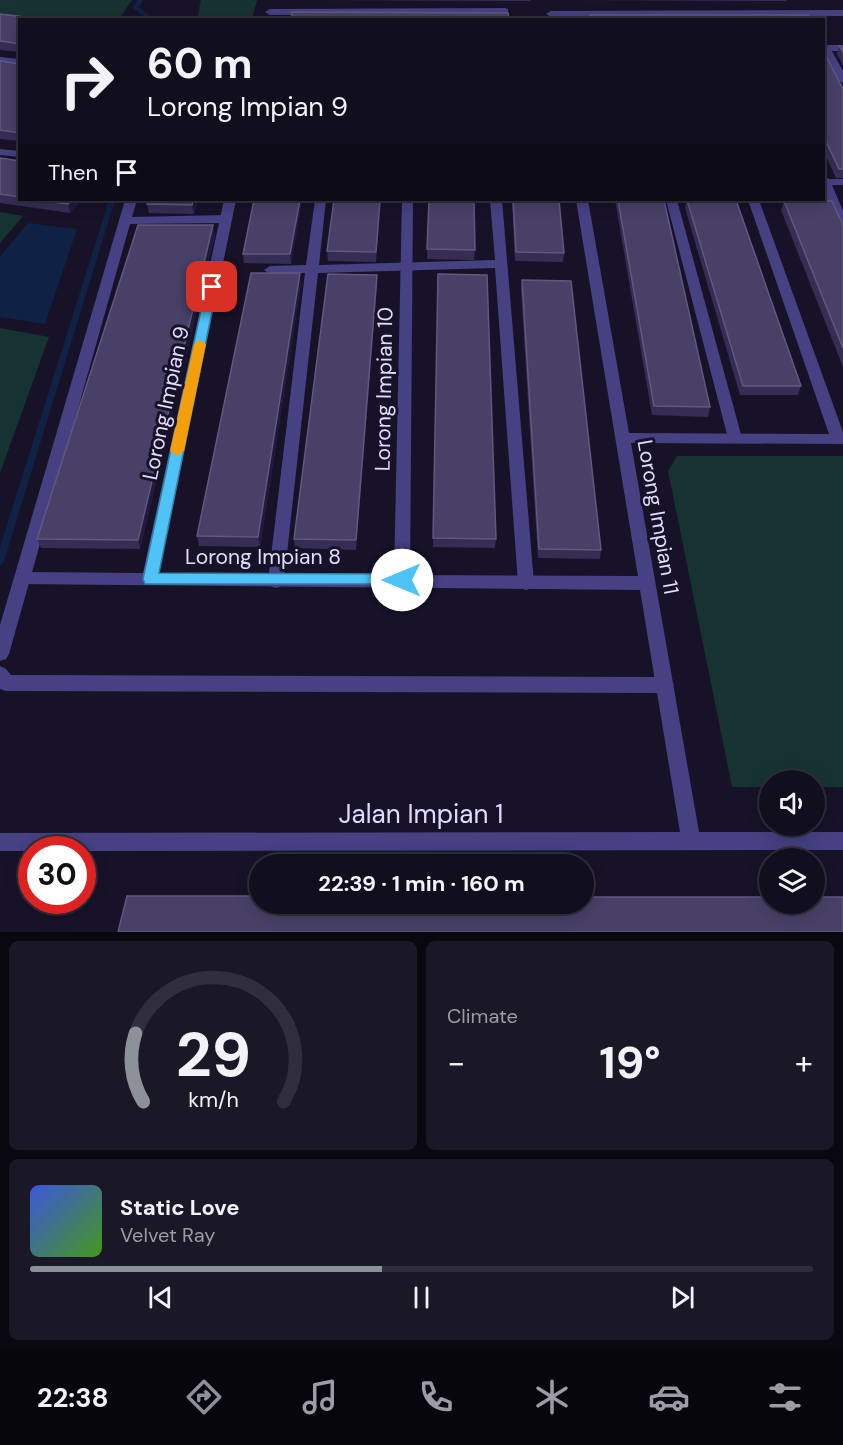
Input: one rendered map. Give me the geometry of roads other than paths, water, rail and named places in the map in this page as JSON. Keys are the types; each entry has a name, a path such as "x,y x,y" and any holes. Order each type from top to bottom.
{"street":[{"path":"272,0 269,16 505,11"},
{"path":"548,0 551,16 843,13"},
{"path":"843,48 825,48 843,80"},
{"path":"0,60 18,62"},
{"path":"0,152 18,154"},
{"path":"825,180 843,182"},
{"path":"825,182 843,225"},
{"path":"0,654 131,201"},
{"name":"Lorong Impian 9","path":"150,579 230,201"},
{"path":"276,581 320,201"},
{"name":"Lorong Impian 10","path":"402,580 408,201"},
{"path":"496,201 526,583"},
{"name":"Lorong Impian 11","path":"582,201 691,841"},
{"path":"671,201 735,438"},
{"path":"623,438 840,439 754,201"},
{"path":"125,221 226,219"},
{"path":"270,270 500,264"},
{"name":"Lorong Impian 8","path":"22,579 402,580 648,584"},
{"path":"0,674 6,683 665,685"},
{"name":"Jalan Impian 1","path":"0,842 843,841"}],"water":[{"path":"28,223 77,229 45,324 0,317 0,257"}],"waterway":[{"path":"140,0 136,8 150,18"},
{"path":"0,561 112,201"}]}
